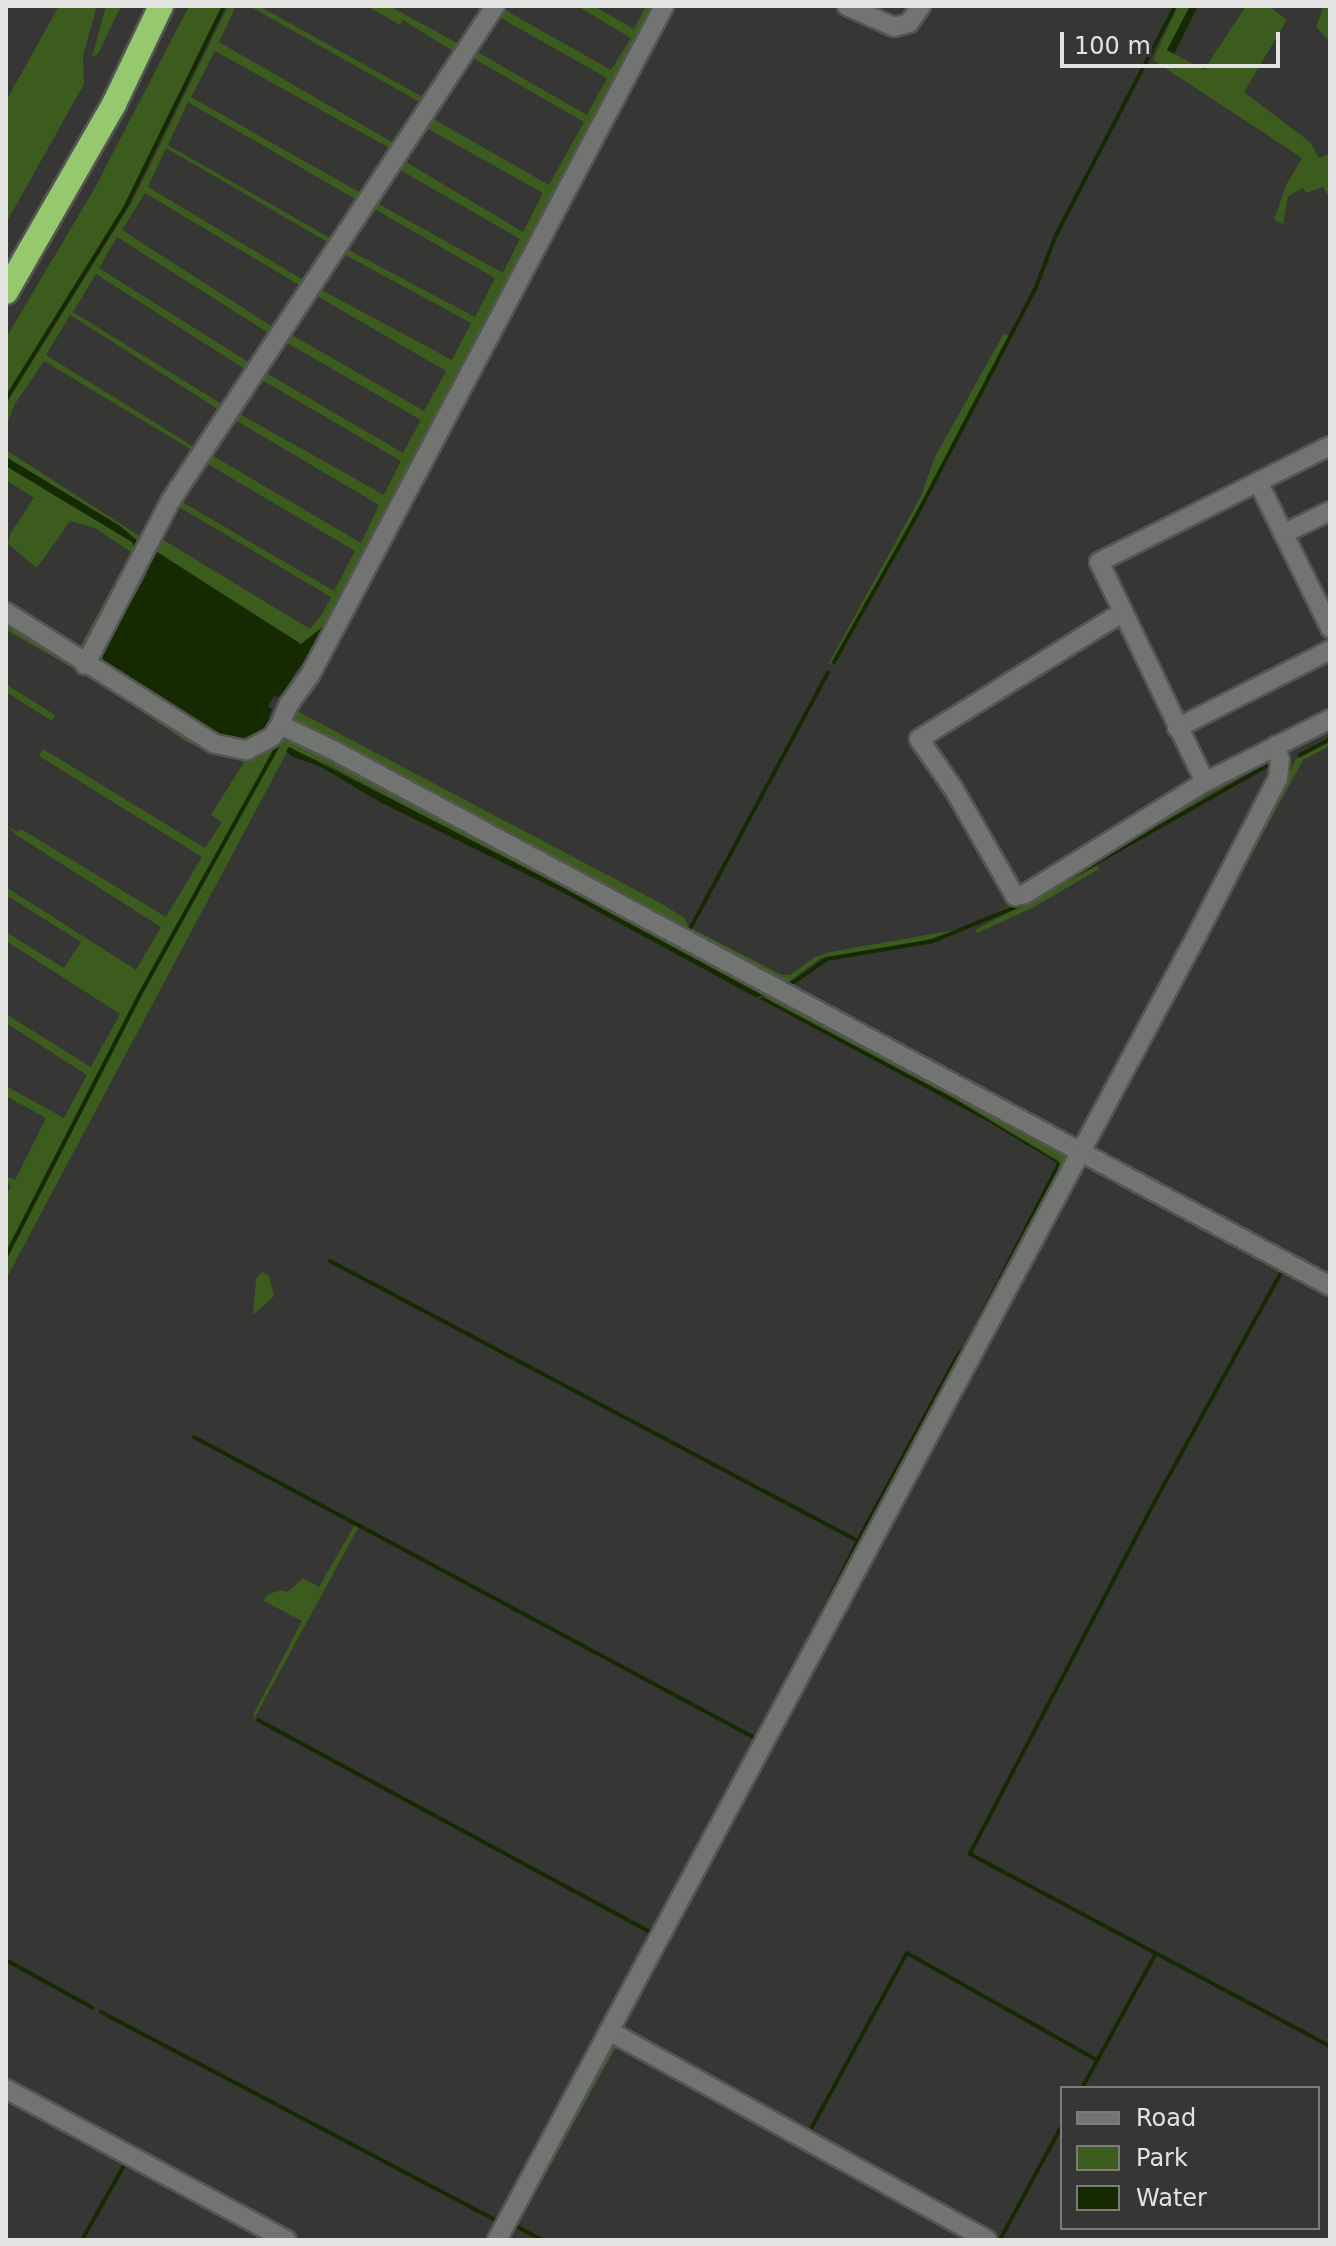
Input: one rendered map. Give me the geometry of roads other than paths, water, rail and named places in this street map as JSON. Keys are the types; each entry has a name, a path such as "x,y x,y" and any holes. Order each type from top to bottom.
{"highway":[{"path":"6,292 114,104 161,6"}],"street":[{"path":"85,665 171,500 495,6"},
{"path":"6,612 85,665 215,744 247,750 272,737 289,704 310,675 664,6"},
{"path":"847,6 894,27 909,23 921,6"},
{"path":"1205,782 1099,562 1330,446"},
{"path":"1258,482 1330,628"},
{"path":"1283,534 1330,511"},
{"path":"1123,612 919,739 953,788 1008,890 1015,896 1025,894 1205,782 1330,719"},
{"path":"1177,728 1330,650"},
{"path":"280,725 464,819 1330,1286"},
{"path":"497,2240 1278,778 1280,760 1276,746"},
{"path":"609,2031 987,2240"},
{"path":"6,2089 287,2240"}],"water":[{"path":"1190,6 1198,6 1174,54 1167,50"},
{"path":"6,457 120,526 141,544 137,552 132,542 6,466"},
{"path":"154,550 301,644 330,621 316,648 296,671 281,698 274,696 268,706 272,709 264,732 243,741 230,739 195,721 102,660 105,644 146,576"},
{"path":"289,747 549,880 762,995 757,998 562,892 380,802 321,767 291,756 286,751"},
{"path":"763,997 955,1099 1060,1163 1047,1201 814,1632 812,1629 856,1540 955,1356 965,1343 1057,1163 987,1121 760,999"}],"waterway":[{"path":"6,399 126,206 224,6"},
{"path":"834,662 919,511 1036,287 1056,235 1175,6"},
{"path":"365,552 606,96"},
{"path":"691,927 828,673"},
{"path":"1300,755 1330,739"},
{"path":"6,1256 139,996 280,742"},
{"path":"1036,897 1270,764"},
{"path":"788,986 827,959 933,941 1025,903"},
{"path":"330,1261 856,1540"},
{"path":"1282,1271 1155,1501 970,1854 1330,2046"},
{"path":"194,1437 755,1738"},
{"path":"630,1973 794,1667"},
{"path":"258,1720 650,1932"},
{"path":"812,2127 907,1953 1097,2060"},
{"path":"1083,2086 1155,1955"},
{"path":"6,1960 93,2008"},
{"path":"101,2012 497,2221"},
{"path":"1001,2238 1060,2129"},
{"path":"82,2240 126,2162"},
{"path":"487,2240 527,2165"},
{"path":"512,2224 542,2240"}]}
